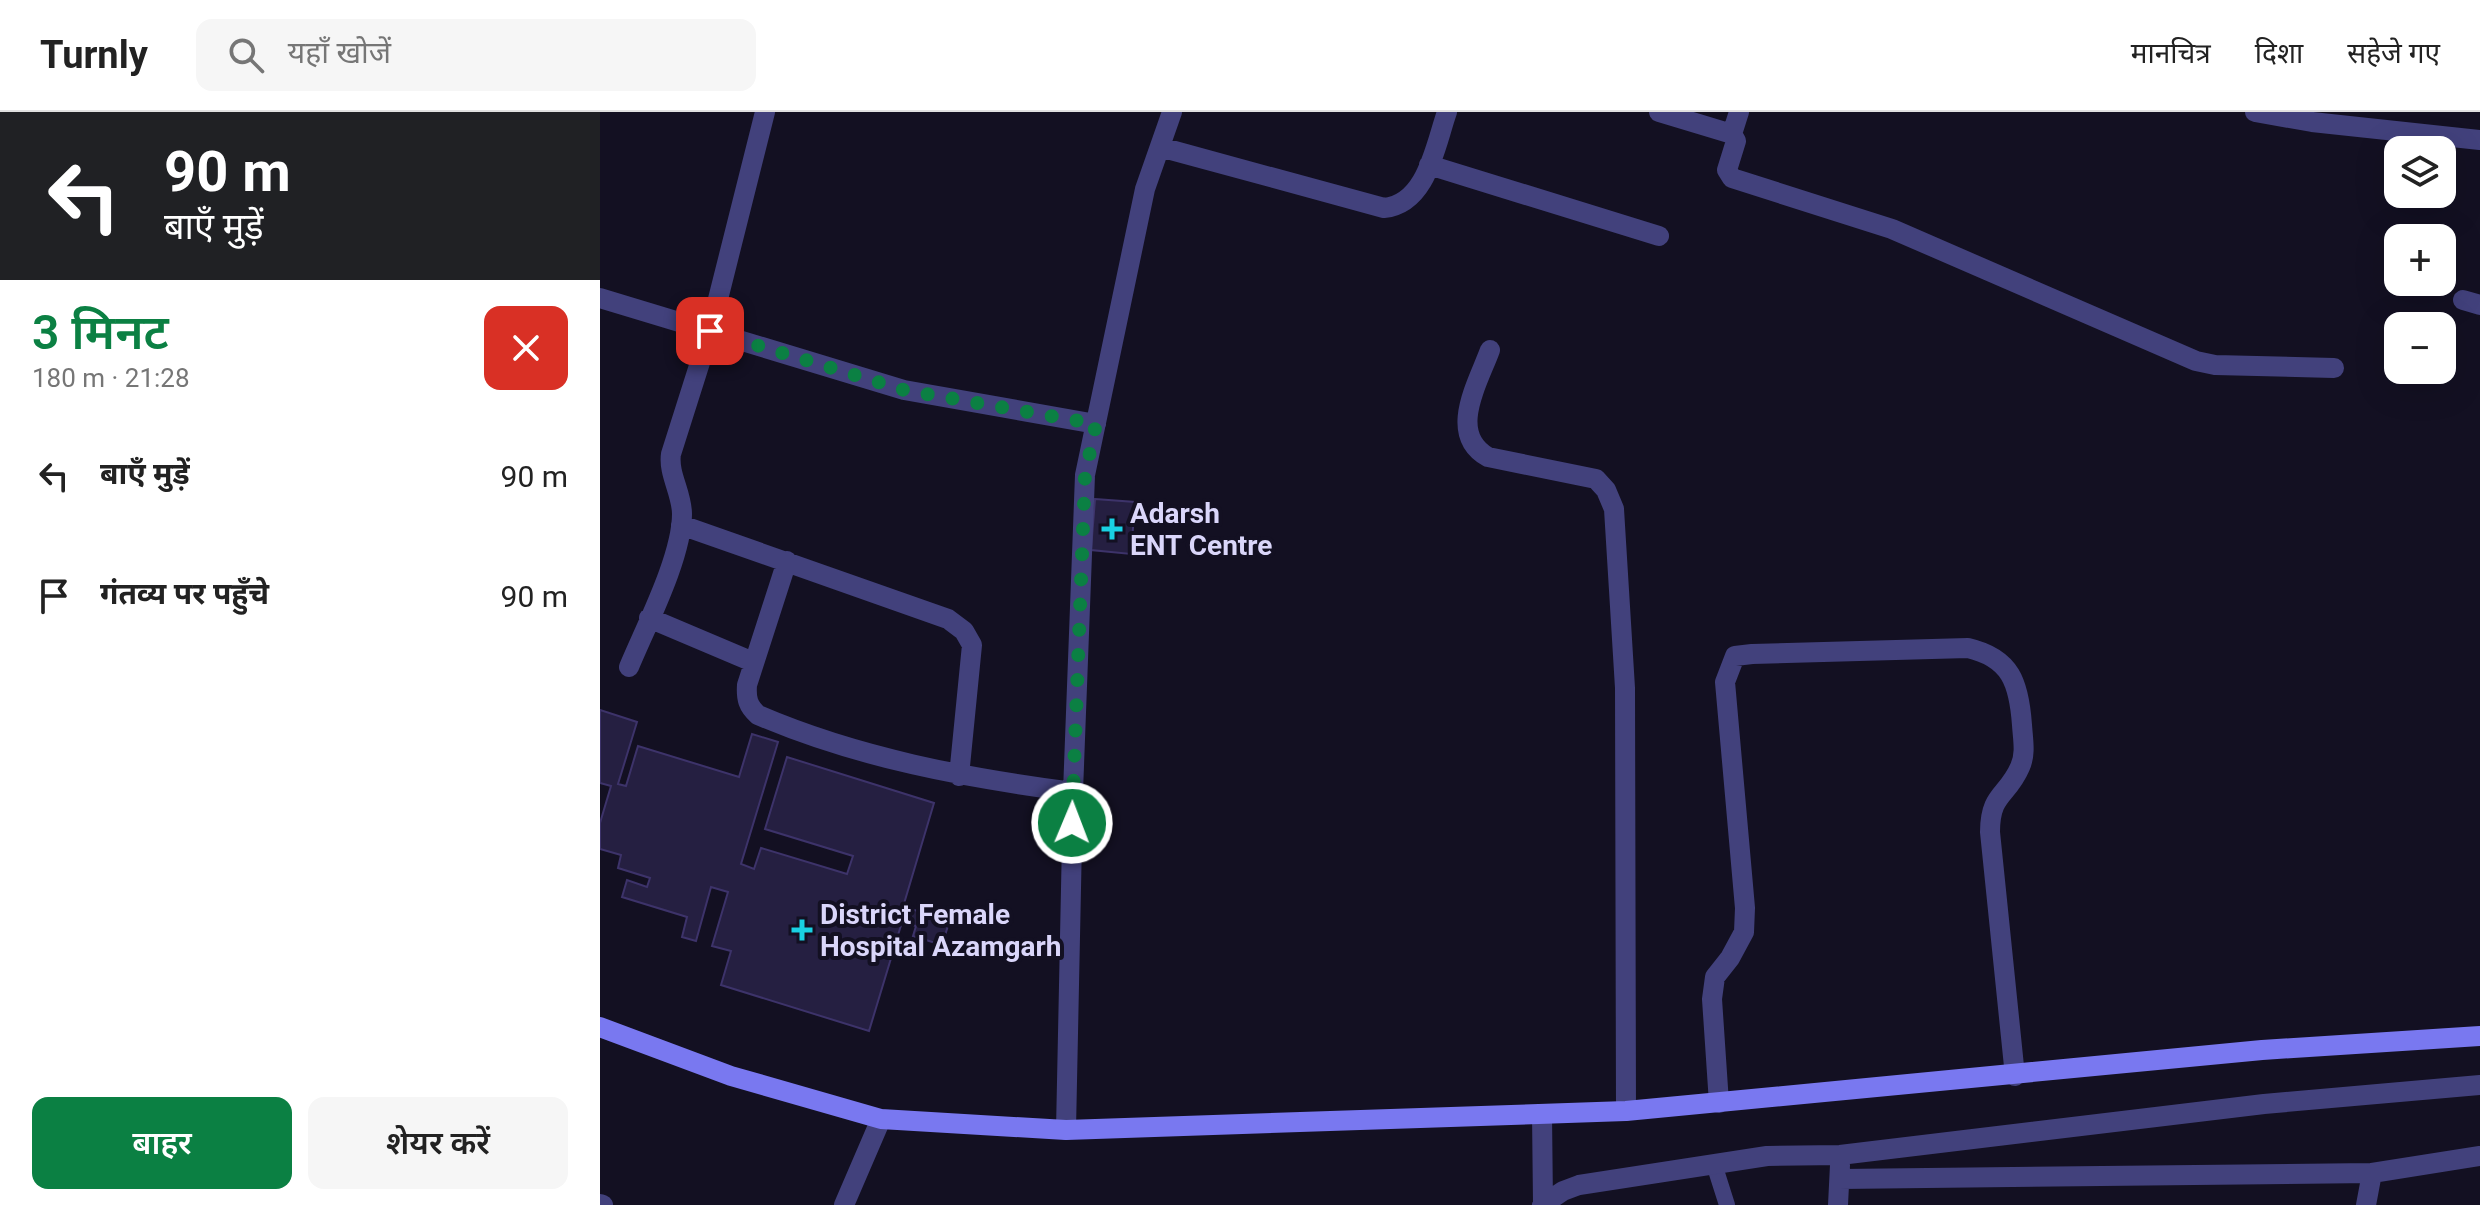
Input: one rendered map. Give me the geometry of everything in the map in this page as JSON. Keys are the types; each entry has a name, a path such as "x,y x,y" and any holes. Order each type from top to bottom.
{"street":[{"path":"629,667 677,549 681,525 679,494 670,466 671,454 710,331 765,112"},
{"path":"1066,1130 1073,792 1085,475 1145,189 1172,112"},
{"path":"1160,147 1384,208 1397,207 1410,198 1429,165 1447,112"},
{"path":"1659,112 1732,134 1736,141 1727,170 1732,178 1892,229 2196,361 2215,365 2334,368"},
{"path":"1732,134 1739,112"},
{"path":"2255,112 2312,122 2480,140"},
{"path":"1429,165 1659,236"},
{"path":"600,298 904,390 1096,424"},
{"path":"1490,350 1469,406 1469,440 1476,450 1488,457 1596,479 1606,490 1614,509 1625,688 1626,1111"},
{"path":"681,525 948,619 964,631 972,645 959,776"},
{"path":"787,561 753,662 746,697 750,708 758,715 884,757 959,776 1073,792"},
{"path":"649,618 753,662"},
{"path":"1719,1103 1715,977 1744,932 1745,908 1725,682 1735,656 1752,654 1968,648 1987,652 2000,661 2013,678 2021,704 2024,754 2019,770 1993,804 1990,832 2015,1076"},
{"path":"600,1027 731,1076 881,1119 1066,1130 1626,1111 2262,1050 2480,1036"},
{"path":"1543,1205 1563,1191 1579,1185 1767,1156 1840,1155 2264,1104 2480,1085"},
{"path":"1542,1114 1543,1205"},
{"path":"844,1205 881,1119"},
{"path":"1838,1205 1840,1155"},
{"path":"1841,1179 2372,1173 2480,1156"},
{"path":"2366,1205 2372,1173"}],"lane":[{"path":"1714,1164 1727,1205"}],"building":[{"path":"1095,499 1135,502 1131,554 1091,550"},
{"path":"600,710 637,722 618,784 626,786 638,746 739,777 752,734 778,742 741,864 754,869 761,848 847,874 853,856 765,829 787,757 934,803 903,907 918,911 920,903 952,913 942,945 913,936 916,926 902,922 869,1031 721,985 731,951 712,946 728,892 711,887 696,941 682,937 687,917 622,897 627,880 647,887 650,878 618,868 621,855 600,849 600,823 611,786 600,783"}],"place":[{"name":"Adarsh ENT Centre","path":"1112,529"},
{"name":"District Female Hospital Azamgarh","path":"802,930"}],"route":[{"path":"710,331 904,390 1096,424 1085,475 1072,823"}]}
